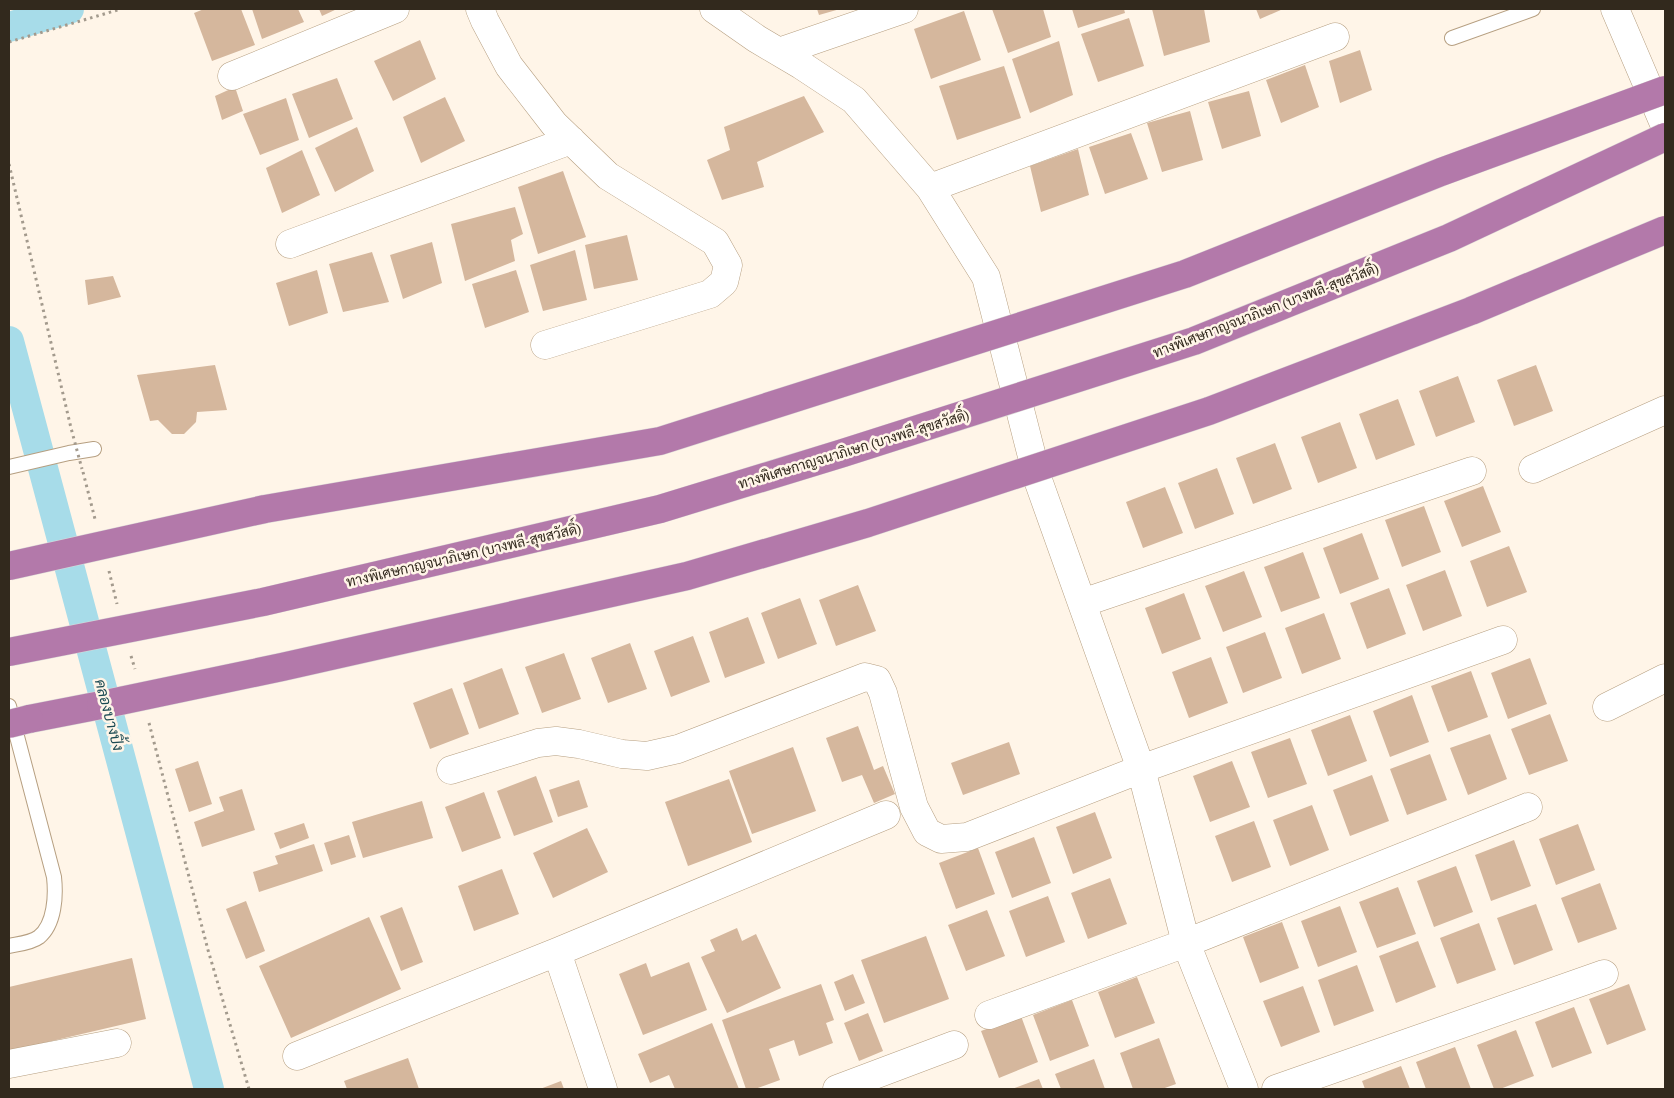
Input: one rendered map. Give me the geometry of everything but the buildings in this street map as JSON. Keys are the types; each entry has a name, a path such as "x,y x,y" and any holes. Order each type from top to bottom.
{"highway":[{"path":"9,566 265,509 660,441 1185,274 1441,172 1665,90"},
{"name":"ทางพิเศษกาญจนาภิเษก (บางพลี-สุขสวัสดิ์)","path":"9,652 263,602 660,509 843,453 1194,341 1449,238 1665,137"},
{"path":"9,724 282,667 687,576 868,523 1208,411 1471,311 1665,230"}],"street":[{"path":"232,76 395,9"},
{"path":"480,9 484,22 509,66 554,124 608,176 715,242 728,265 724,282 710,294 545,345"},
{"path":"714,9 757,39 854,100 930,188 986,277 1038,480 1140,769 1186,943 1244,1089"},
{"path":"779,52 904,9"},
{"path":"1615,9 1665,126"},
{"path":"930,188 1335,37"},
{"path":"290,244 571,140"},
{"path":"1533,469 1665,410"},
{"path":"1082,603 1472,471"},
{"path":"451,770 538,744 556,741 579,744 622,754 647,756 678,749 865,677 878,680 914,807 927,832 941,839 967,837 1140,769 1503,640"},
{"path":"1607,708 1665,678"},
{"path":"989,1015 1186,943 1528,807"},
{"path":"297,1056 557,952 886,816"},
{"path":"557,952 603,1089"},
{"path":"1276,1089 1604,974"},
{"path":"9,1064 117,1043"},
{"path":"837,1089 954,1045"}],"lane":[{"path":"1452,38 1533,9"},
{"path":"10,467 94,449"},
{"path":"9,706 54,877 56,891 55,906 48,924 39,936 25,943 9,946"}],"path":[{"path":"9,42 121,9"},
{"path":"9,164 70,428 97,526"},
{"path":"107,565 120,613"},
{"path":"130,652 135,671"},
{"path":"148,719 208,950 249,1089"}],"waterway":[{"path":"9,27 69,9"},
{"name":"คลองบางปิ้ง","path":"9,341 209,1089"}]}
